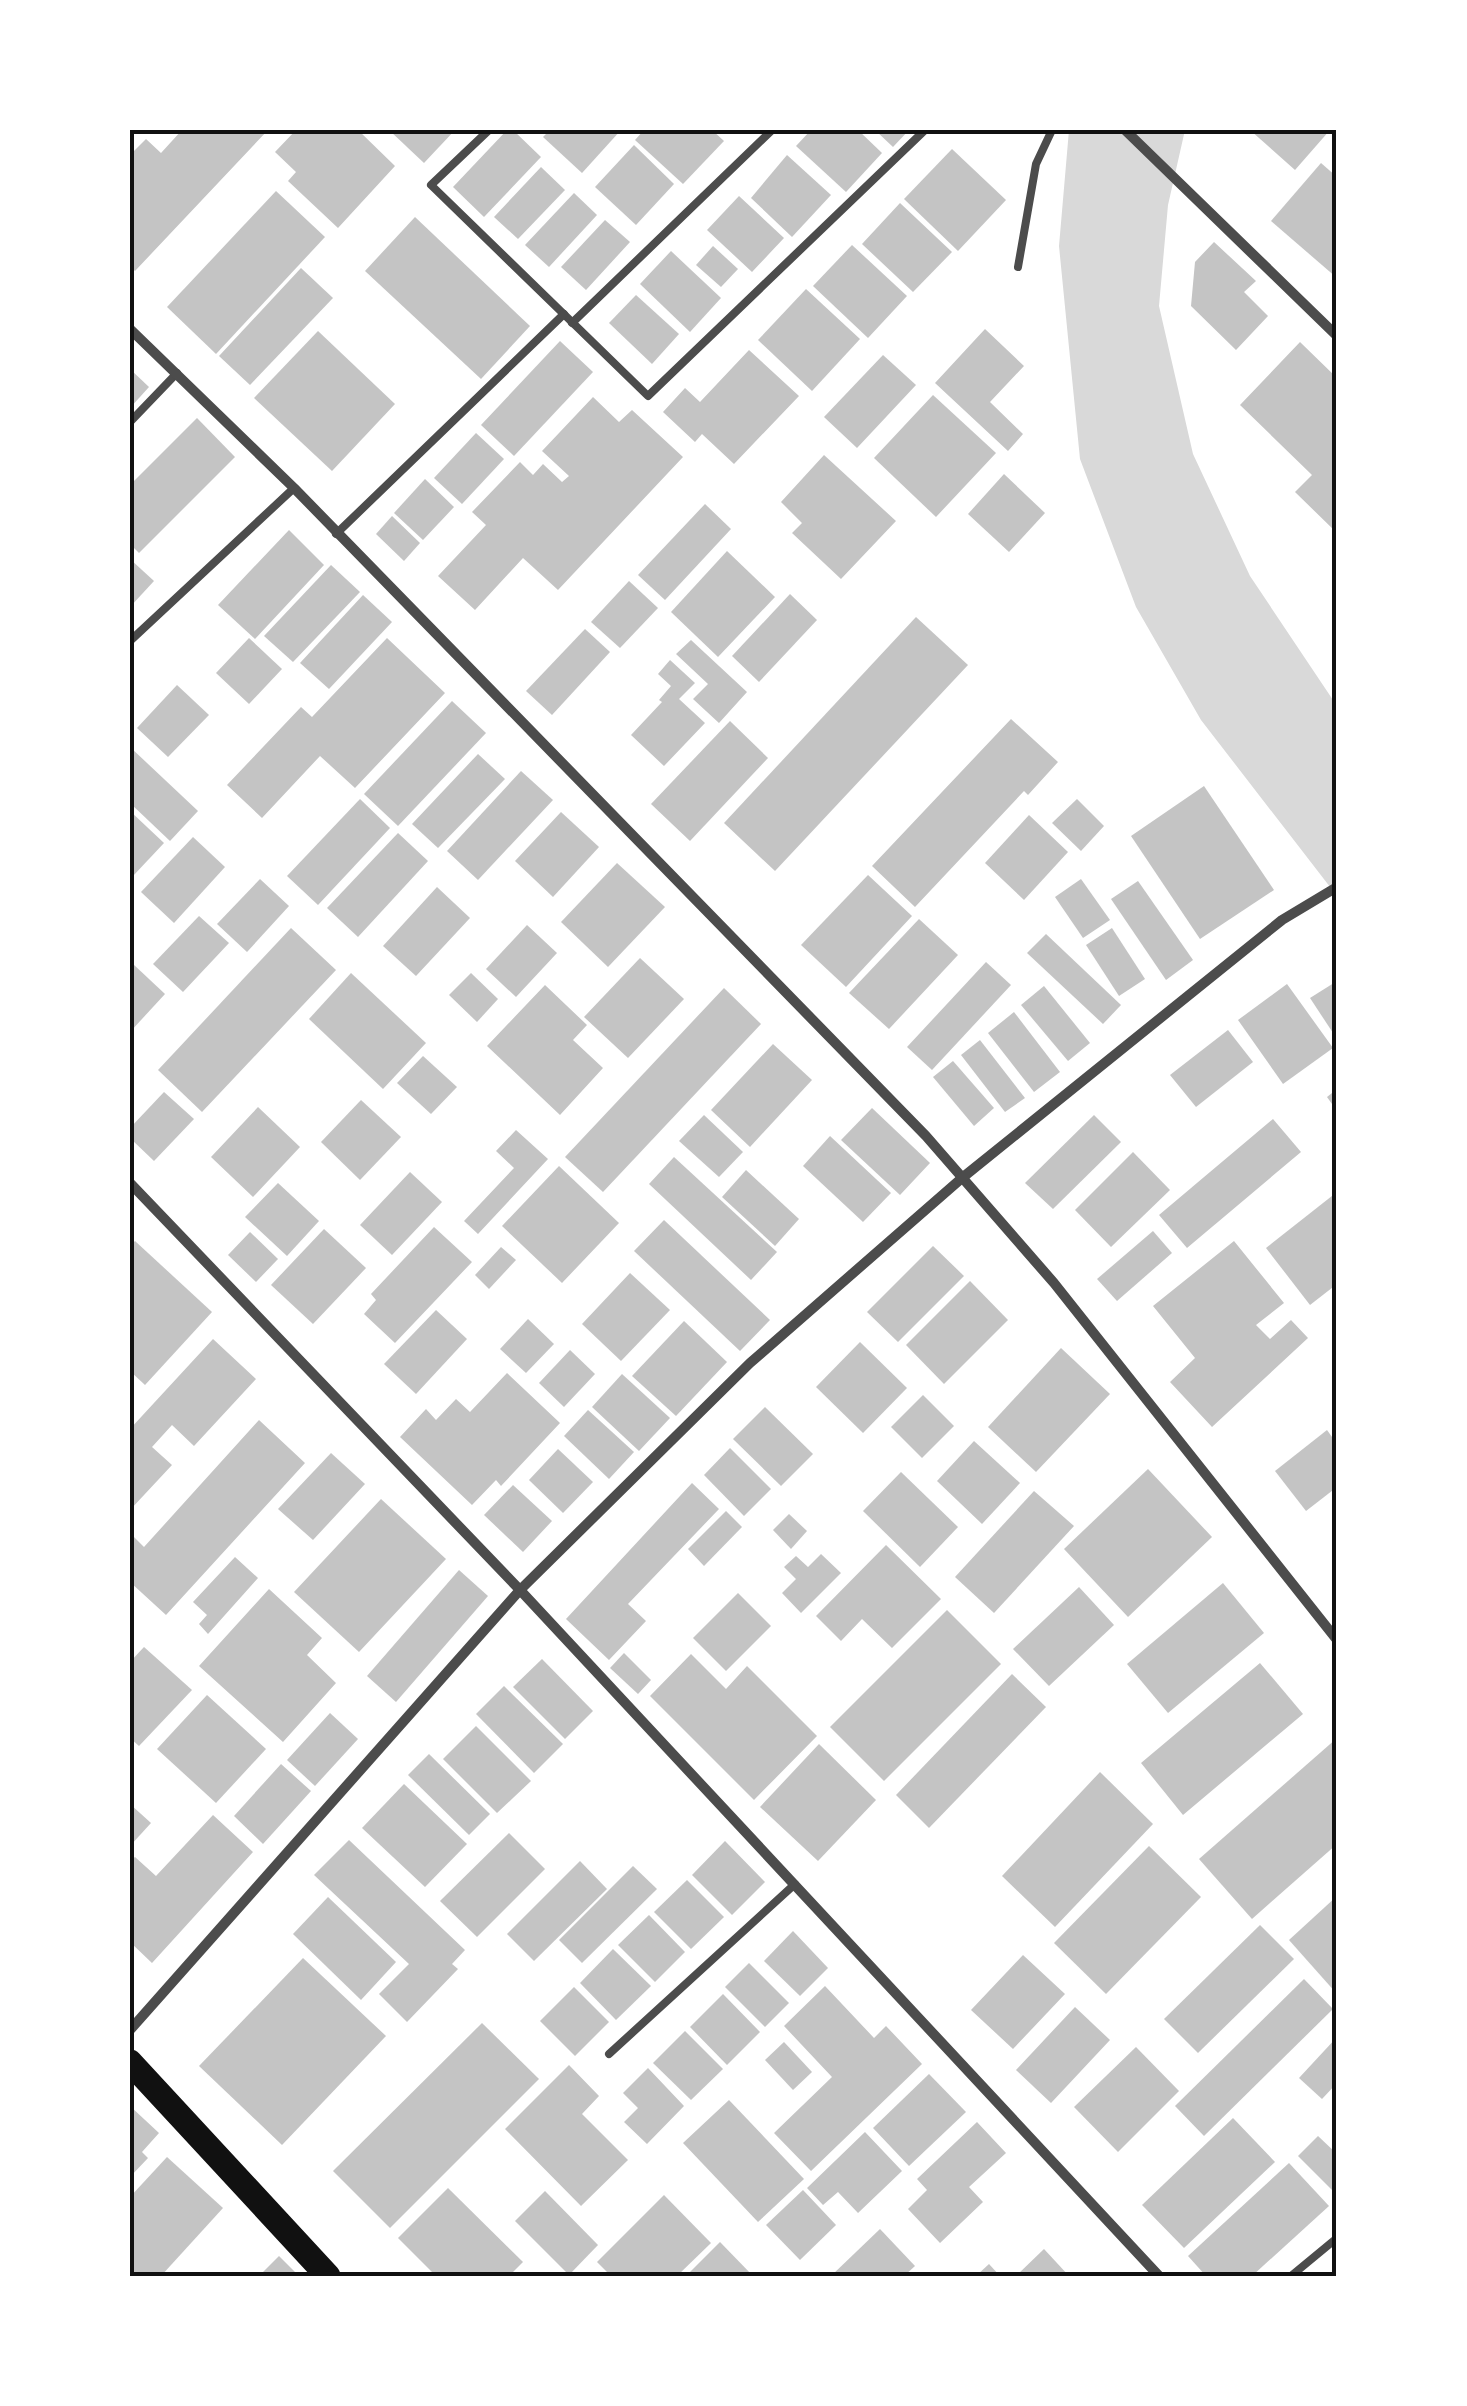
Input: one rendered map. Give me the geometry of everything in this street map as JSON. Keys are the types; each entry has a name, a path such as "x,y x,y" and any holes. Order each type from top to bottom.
{"main road":[{"path":"130,2062 328,2276"}],"street":[{"path":"1125,130 1337,336"},
{"path":"130,329 294,488 926,1136 1054,1283 1337,1640"},
{"path":"130,2030 520,1590 750,1364 962,1178 1282,920 1337,888"},
{"path":"130,1183 520,1590 1159,2276"}],"lane":[{"path":"489,130 432,185 648,396 925,130"},
{"path":"572,323 772,130"},
{"path":"1018,267 1036,164 1052,130"},
{"path":"336,534 564,314"},
{"path":"130,422 177,374"},
{"path":"130,641 294,488"},
{"path":"609,2054 794,1884"},
{"path":"1291,2276 1337,2238"}],"shaded area":[{"path":"1069,130 1185,130 1168,205 1159,306 1193,454 1250,576 1337,706 1337,896 1201,720 1136,607 1080,459 1059,246"}],"building":[{"path":"182,130 268,130 135,271 130,266 130,155 146,139 161,153"},
{"path":"296,130 358,130 395,166 338,228 288,181 296,172 275,152"},
{"path":"389,130 455,130 424,163"},
{"path":"507,130 513,130 541,157 484,217 453,187"},
{"path":"550,130 621,130 582,173 543,137"},
{"path":"644,130 712,130 724,141 683,184 635,140"},
{"path":"811,130 858,130 882,153 846,192 796,146"},
{"path":"875,130 909,130 893,147"},
{"path":"1250,130 1330,130 1295,170"},
{"path":"634,145 674,184 636,225 595,187"},
{"path":"952,149 1006,200 958,251 904,199"},
{"path":"787,155 831,195 792,237 751,198"},
{"path":"1321,163 1337,177 1337,278 1271,221"},
{"path":"541,167 565,190 518,239 494,217"},
{"path":"276,191 325,237 216,354 167,307"},
{"path":"574,193 597,215 549,267 525,245"},
{"path":"739,196 784,238 752,272 707,230"},
{"path":"900,203 952,252 913,292 862,244"},
{"path":"415,217 530,326 481,379 365,271"},
{"path":"605,220 630,242 586,290 561,267"},
{"path":"1214,242 1256,281 1244,292 1268,316 1236,350 1191,306 1195,262"},
{"path":"852,245 907,296 868,338 813,286"},
{"path":"713,246 738,269 721,287 696,265"},
{"path":"671,251 721,298 690,332 640,284"},
{"path":"301,268 333,298 250,385 219,356"},
{"path":"806,289 860,339 812,391 758,340"},
{"path":"636,295 679,334 652,364 609,323"},
{"path":"985,329 1024,366 990,402 1023,434 1008,451 935,383"},
{"path":"318,331 395,404 332,471 254,398"},
{"path":"560,341 593,372 514,456 481,425"},
{"path":"1300,342 1337,378 1337,533 1295,492 1312,475 1240,405"},
{"path":"749,350 799,396 734,464 702,434 695,442 663,412 685,388 700,402"},
{"path":"883,355 916,385 857,448 824,417"},
{"path":"130,369 149,387 130,408"},
{"path":"933,395 996,453 936,517 874,458"},
{"path":"593,397 619,422 632,410 683,457 558,590 523,558 475,610 438,576 486,525 472,512 520,462 533,475 543,464 562,482 569,476 542,451"},
{"path":"197,418 235,457 139,553 130,544 130,485"},
{"path":"476,433 504,459 462,504 434,478"},
{"path":"824,455 896,521 841,579 792,533 802,523 781,502"},
{"path":"1004,474 1045,513 1009,552 968,514"},
{"path":"425,479 454,507 423,540 394,513"},
{"path":"705,504 731,529 665,600 638,575"},
{"path":"392,516 420,543 404,561 376,534"},
{"path":"289,530 324,565 255,639 218,605"},
{"path":"727,551 775,597 718,657 671,612"},
{"path":"130,559 154,581 130,607"},
{"path":"331,565 360,592 293,662 264,636"},
{"path":"629,581 658,608 620,648 591,622"},
{"path":"790,594 817,620 759,682 732,656"},
{"path":"363,595 392,622 329,689 300,663"},
{"path":"916,617 968,665 775,871 724,823"},
{"path":"585,629 610,652 552,715 526,691"},
{"path":"249,638 282,669 249,704 216,673"},
{"path":"387,638 445,693 355,788 320,756 262,818 227,785 301,707 312,717"},
{"path":"691,640 747,692 719,723 693,699 708,684 676,654"},
{"path":"670,660 695,683 679,699 705,723 664,766 631,735 662,702 659,700 671,686 658,674"},
{"path":"177,685 209,715 168,757 137,728"},
{"path":"452,701 486,733 398,826 364,794"},
{"path":"1011,719 1058,762 1028,795 1024,791 915,907 872,866"},
{"path":"730,721 768,758 690,841 651,804"},
{"path":"130,747 198,811 170,841 130,803"},
{"path":"478,754 505,779 438,848 412,824"},
{"path":"521,771 553,800 478,880 447,851"},
{"path":"1204,786 1274,890 1200,939 1131,836"},
{"path":"360,799 390,828 318,905 287,876"},
{"path":"1077,799 1104,826 1081,851 1052,823"},
{"path":"130,811 164,843 133,876 130,873"},
{"path":"561,812 599,847 553,897 515,861"},
{"path":"1029,815 1068,852 1024,900 985,863"},
{"path":"398,833 428,861 358,937 327,908"},
{"path":"193,837 225,867 174,923 141,892"},
{"path":"617,863 665,907 608,967 561,922"},
{"path":"868,875 912,916 846,987 801,945"},
{"path":"260,879 289,906 247,952 217,924"},
{"path":"1081,879 1110,920 1083,938 1055,897"},
{"path":"1138,881 1193,960 1166,980 1111,899"},
{"path":"437,887 470,918 416,976 383,946"},
{"path":"199,916 229,943 183,992 153,964"},
{"path":"919,919 958,955 889,1029 849,993"},
{"path":"527,925 557,953 516,997 486,969"},
{"path":"291,928 336,970 202,1112 158,1070"},
{"path":"1112,928 1145,979 1119,996 1086,945"},
{"path":"1046,934 1121,1005 1103,1024 1027,953"},
{"path":"640,958 684,999 628,1058 584,1017"},
{"path":"986,962 1011,985 932,1070 907,1047"},
{"path":"133,964 165,994 130,1032 130,968"},
{"path":"351,973 426,1043 383,1089 309,1019"},
{"path":"471,973 498,999 477,1022 449,995"},
{"path":"1337,981 1337,1039 1310,998"},
{"path":"1287,984 1333,1048 1283,1084 1238,1020"},
{"path":"545,985 587,1025 573,1040 603,1068 560,1115 487,1046"},
{"path":"1044,986 1090,1043 1068,1061 1021,1005"},
{"path":"724,988 761,1024 603,1192 565,1157"},
{"path":"1014,1012 1060,1072 1034,1092 988,1033"},
{"path":"1228,1030 1253,1062 1196,1107 1170,1075"},
{"path":"980,1040 1025,1098 1005,1112 961,1055"},
{"path":"773,1044 812,1080 750,1147 711,1110"},
{"path":"423,1056 457,1087 431,1114 397,1083"},
{"path":"953,1061 994,1108 974,1126 933,1077"},
{"path":"1337,1089 1337,1111 1327,1097"},
{"path":"164,1092 194,1119 154,1161 130,1138 130,1128"},
{"path":"361,1100 401,1137 360,1180 321,1142"},
{"path":"258,1107 300,1147 253,1197 211,1157"},
{"path":"872,1108 930,1163 900,1195 841,1140"},
{"path":"704,1115 743,1152 719,1177 679,1141"},
{"path":"1094,1115 1121,1142 1053,1209 1025,1183"},
{"path":"1273,1119 1301,1152 1187,1248 1159,1215"},
{"path":"516,1130 548,1159 478,1234 464,1221 514,1168 496,1151"},
{"path":"830,1136 891,1193 863,1222 803,1166"},
{"path":"1133,1152 1170,1190 1111,1247 1075,1210"},
{"path":"674,1157 777,1252 751,1280 649,1184"},
{"path":"559,1166 619,1223 562,1283 502,1226"},
{"path":"746,1170 799,1219 775,1246 722,1197"},
{"path":"410,1172 442,1202 392,1255 360,1225"},
{"path":"278,1183 319,1221 287,1256 245,1217"},
{"path":"1337,1192 1337,1284 1310,1305 1266,1248"},
{"path":"664,1220 770,1320 740,1351 634,1251"},
{"path":"434,1227 472,1262 395,1343 364,1314 376,1300 371,1294"},
{"path":"324,1229 366,1268 313,1324 271,1285"},
{"path":"1153,1231 1172,1253 1117,1301 1097,1279"},
{"path":"250,1232 278,1259 256,1282 228,1255"},
{"path":"135,1241 212,1312 145,1385 130,1371 130,1246"},
{"path":"1234,1241 1284,1303 1256,1325 1270,1339 1291,1320 1308,1338 1212,1427 1170,1382 1195,1358 1153,1306"},
{"path":"933,1246 964,1276 898,1342 867,1312"},
{"path":"501,1247 516,1260 489,1289 475,1275"},
{"path":"630,1273 670,1310 621,1361 582,1324"},
{"path":"970,1281 1008,1320 944,1384 906,1345"},
{"path":"436,1310 467,1339 416,1394 384,1364"},
{"path":"528,1319 554,1344 526,1373 500,1349"},
{"path":"684,1321 727,1362 676,1416 632,1376"},
{"path":"213,1339 256,1379 194,1446 172,1425 152,1447 172,1465 130,1510 130,1429"},
{"path":"860,1342 907,1388 863,1433 816,1387"},
{"path":"1061,1348 1110,1394 1036,1472 988,1427"},
{"path":"570,1350 595,1374 564,1407 539,1383"},
{"path":"507,1373 560,1423 501,1486 496,1480 472,1505 400,1437 426,1409 436,1420 456,1399 470,1412"},
{"path":"622,1374 670,1418 639,1451 592,1407"},
{"path":"923,1395 954,1426 922,1458 891,1427"},
{"path":"765,1407 813,1454 781,1486 733,1439"},
{"path":"588,1410 634,1452 609,1479 564,1436"},
{"path":"259,1420 305,1463 166,1615 130,1582 130,1533 144,1547"},
{"path":"1327,1430 1337,1444 1337,1487 1306,1511 1275,1471"},
{"path":"974,1441 1020,1483 982,1524 937,1481"},
{"path":"730,1448 771,1489 744,1516 704,1475"},
{"path":"558,1449 593,1482 563,1513 529,1480"},
{"path":"331,1453 365,1484 313,1540 278,1509"},
{"path":"1148,1469 1212,1537 1128,1617 1064,1549"},
{"path":"901,1472 958,1527 920,1567 863,1511"},
{"path":"692,1483 719,1509 628,1604 646,1621 609,1660 566,1619"},
{"path":"513,1485 552,1521 523,1552 484,1515"},
{"path":"1034,1491 1074,1526 994,1613 955,1577"},
{"path":"381,1499 446,1559 359,1652 294,1592"},
{"path":"726,1511 742,1527 704,1566 688,1549"},
{"path":"789,1514 807,1531 791,1549 773,1530"},
{"path":"886,1545 941,1599 892,1648 862,1619 841,1641 816,1616"},
{"path":"821,1554 841,1573 801,1613 782,1593 796,1579 784,1567 796,1556 808,1567"},
{"path":"235,1557 258,1578 208,1634 199,1624 207,1615 193,1602"},
{"path":"459,1570 488,1596 396,1702 367,1676"},
{"path":"1223,1583 1264,1633 1168,1713 1127,1664"},
{"path":"1079,1587 1114,1625 1049,1686 1013,1649"},
{"path":"269,1589 322,1638 307,1655 336,1683 283,1742 199,1666"},
{"path":"738,1593 771,1626 726,1671 693,1638"},
{"path":"947,1610 1001,1664 884,1781 830,1727"},
{"path":"144,1647 192,1690 139,1746 130,1738 130,1662"},
{"path":"624,1653 651,1680 638,1694 610,1668"},
{"path":"691,1654 726,1689 747,1666 817,1736 754,1800 650,1696"},
{"path":"542,1659 593,1711 565,1739 513,1687"},
{"path":"1260,1663 1303,1714 1183,1815 1141,1763"},
{"path":"1012,1674 1046,1707 929,1828 896,1795"},
{"path":"504,1686 563,1744 534,1773 476,1714"},
{"path":"207,1695 266,1749 216,1803 157,1749"},
{"path":"330,1713 358,1739 315,1786 287,1760"},
{"path":"476,1726 531,1781 497,1813 443,1759"},
{"path":"1337,1738 1337,1844 1252,1919 1199,1859"},
{"path":"819,1744 876,1800 818,1861 760,1807"},
{"path":"429,1754 490,1814 469,1835 408,1775"},
{"path":"281,1764 311,1791 263,1844 234,1816"},
{"path":"1100,1772 1153,1824 1055,1927 1002,1876"},
{"path":"404,1784 467,1844 425,1887 362,1828"},
{"path":"130,1804 151,1823 130,1846"},
{"path":"213,1815 253,1852 152,1963 130,1942 130,1861 135,1857 156,1876"},
{"path":"509,1833 545,1869 477,1937 440,1901"},
{"path":"349,1840 465,1950 452,1964 458,1969 407,2022 379,1994 409,1964 314,1875"},
{"path":"725,1841 765,1882 732,1915 692,1875"},
{"path":"1149,1846 1201,1897 1106,1994 1054,1943"},
{"path":"580,1861 607,1889 534,1961 507,1934"},
{"path":"633,1866 657,1889 582,1963 559,1940"},
{"path":"687,1880 724,1917 691,1949 654,1912"},
{"path":"1337,1896 1337,1994 1289,1940"},
{"path":"328,1897 396,1962 361,2000 293,1934"},
{"path":"649,1915 685,1952 655,1982 618,1945"},
{"path":"1260,1925 1294,1959 1198,2053 1164,2019"},
{"path":"793,1931 828,1968 800,1996 764,1961"},
{"path":"613,1949 651,1986 616,2020 580,1983"},
{"path":"1023,1955 1065,1994 1013,2049 971,2010"},
{"path":"303,1958 386,2036 282,2145 199,2066"},
{"path":"749,1963 789,2003 765,2027 725,1987"},
{"path":"1304,1979 1333,2009 1204,2136 1175,2106"},
{"path":"825,1986 874,2038 886,2026 922,2064 811,2171 774,2133 832,2077 784,2026"},
{"path":"574,1987 609,2022 575,2056 540,2021"},
{"path":"723,1994 760,2032 727,2065 690,2027"},
{"path":"1075,2007 1110,2040 1051,2103 1016,2070"},
{"path":"482,2023 539,2079 390,2228 333,2171"},
{"path":"685,2031 723,2069 691,2100 653,2063"},
{"path":"1337,2037 1337,2083 1322,2099 1299,2078"},
{"path":"784,2042 812,2072 793,2090 765,2060"},
{"path":"1136,2047 1179,2091 1118,2152 1074,2107"},
{"path":"569,2065 599,2096 582,2114 628,2160 581,2206 505,2129"},
{"path":"648,2068 684,2106 647,2144 624,2122 638,2108 623,2093"},
{"path":"929,2074 966,2112 909,2166 873,2128"},
{"path":"729,2100 804,2179 758,2222 683,2143"},
{"path":"130,2106 159,2133 142,2152 148,2158 130,2177"},
{"path":"1233,2118 1275,2162 1184,2248 1142,2205"},
{"path":"977,2122 1006,2153 969,2187 983,2202 940,2243 908,2209 927,2190 917,2179"},
{"path":"865,2132 902,2171 858,2213 838,2192 823,2205 807,2188"},
{"path":"1318,2136 1337,2154 1337,2195 1298,2156"},
{"path":"167,2157 223,2208 161,2276 130,2276 130,2197"},
{"path":"1289,2163 1329,2206 1252,2276 1206,2276 1188,2256"},
{"path":"448,2188 523,2262 509,2276 436,2276 398,2238"},
{"path":"803,2190 836,2225 800,2260 766,2225"},
{"path":"545,2191 598,2245 569,2275 515,2221"},
{"path":"664,2195 711,2243 677,2276 611,2276 597,2262"},
{"path":"880,2229 915,2266 904,2276 831,2276"},
{"path":"720,2242 753,2276 686,2276"},
{"path":"1044,2249 1069,2276 1016,2276"},
{"path":"279,2256 299,2276 259,2276"},
{"path":"989,2264 1000,2276 976,2276"}]}
